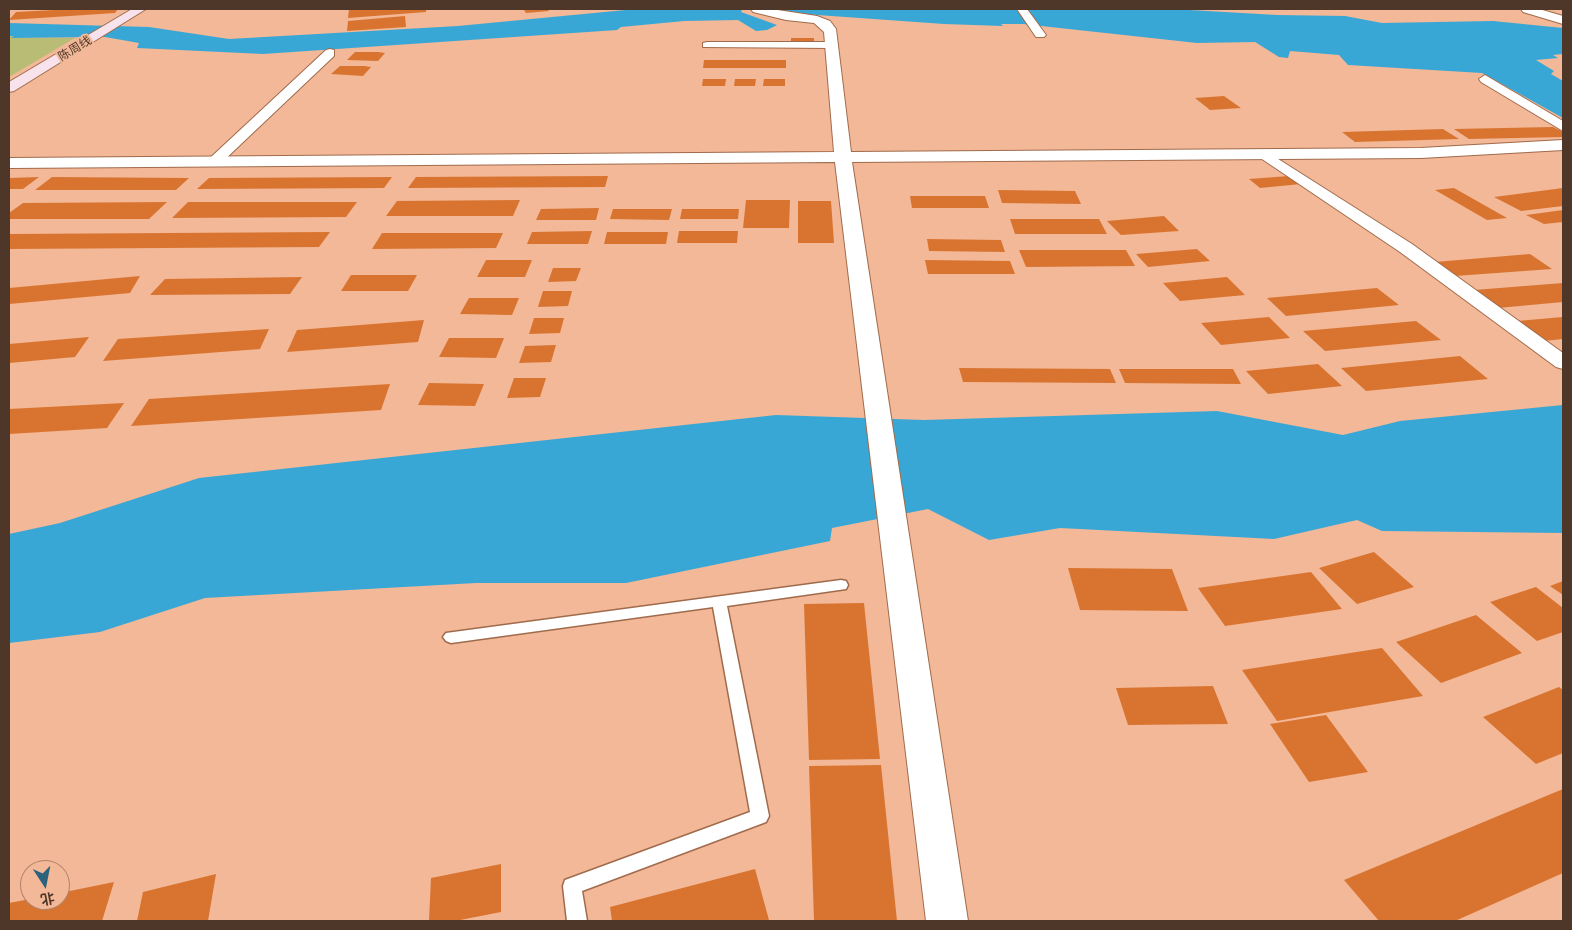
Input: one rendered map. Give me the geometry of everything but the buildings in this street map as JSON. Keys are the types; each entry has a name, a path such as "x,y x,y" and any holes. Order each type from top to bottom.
{"main road":[{"name":"陈周线","path":"9,88 140,9"}],"street":[{"path":"758,9 786,16 817,20 825,24 830,32 843,157 947,921"},
{"path":"1022,9 1040,35"},
{"path":"1527,9 1560,19"},
{"path":"707,45 832,45"},
{"path":"215,161 330,54"},
{"path":"1485,79 1563,127"},
{"path":"9,163 1421,154 1563,145"},
{"path":"1264,154 1406,248 1563,363"}],"lane":[{"path":"451,637 841,585"},
{"path":"576,921 572,886 760,816 719,601"}],"green space":[{"path":"15,35 12,38 75,38 9,77 9,36"}],"water":[{"path":"636,9 742,9 741,12 777,25 767,30 756,31 738,20 684,21 621,27 617,30 263,54 137,48 139,43 105,37 11,38 14,36 9,36 9,23 149,27 229,39 458,26"},
{"path":"772,9 1172,9 1277,15 1345,16 1382,23 1493,21 1563,28 1563,54 1553,55 1558,58 1536,60 1554,71 1551,74 1563,81 1563,118 1482,73 1348,65 1339,55 1290,51 1288,58 1279,57 1255,42 1197,43 1023,24 1001,24 1003,26 944,24 789,13"},
{"path":"1563,405 1563,533 1382,531 1357,520 1274,539 1060,528 989,540 928,509 832,528 830,541 626,583 476,583 205,598 100,632 9,643 9,534 60,523 199,478 776,415 924,420 1217,411 1343,435 1400,421"}]}
